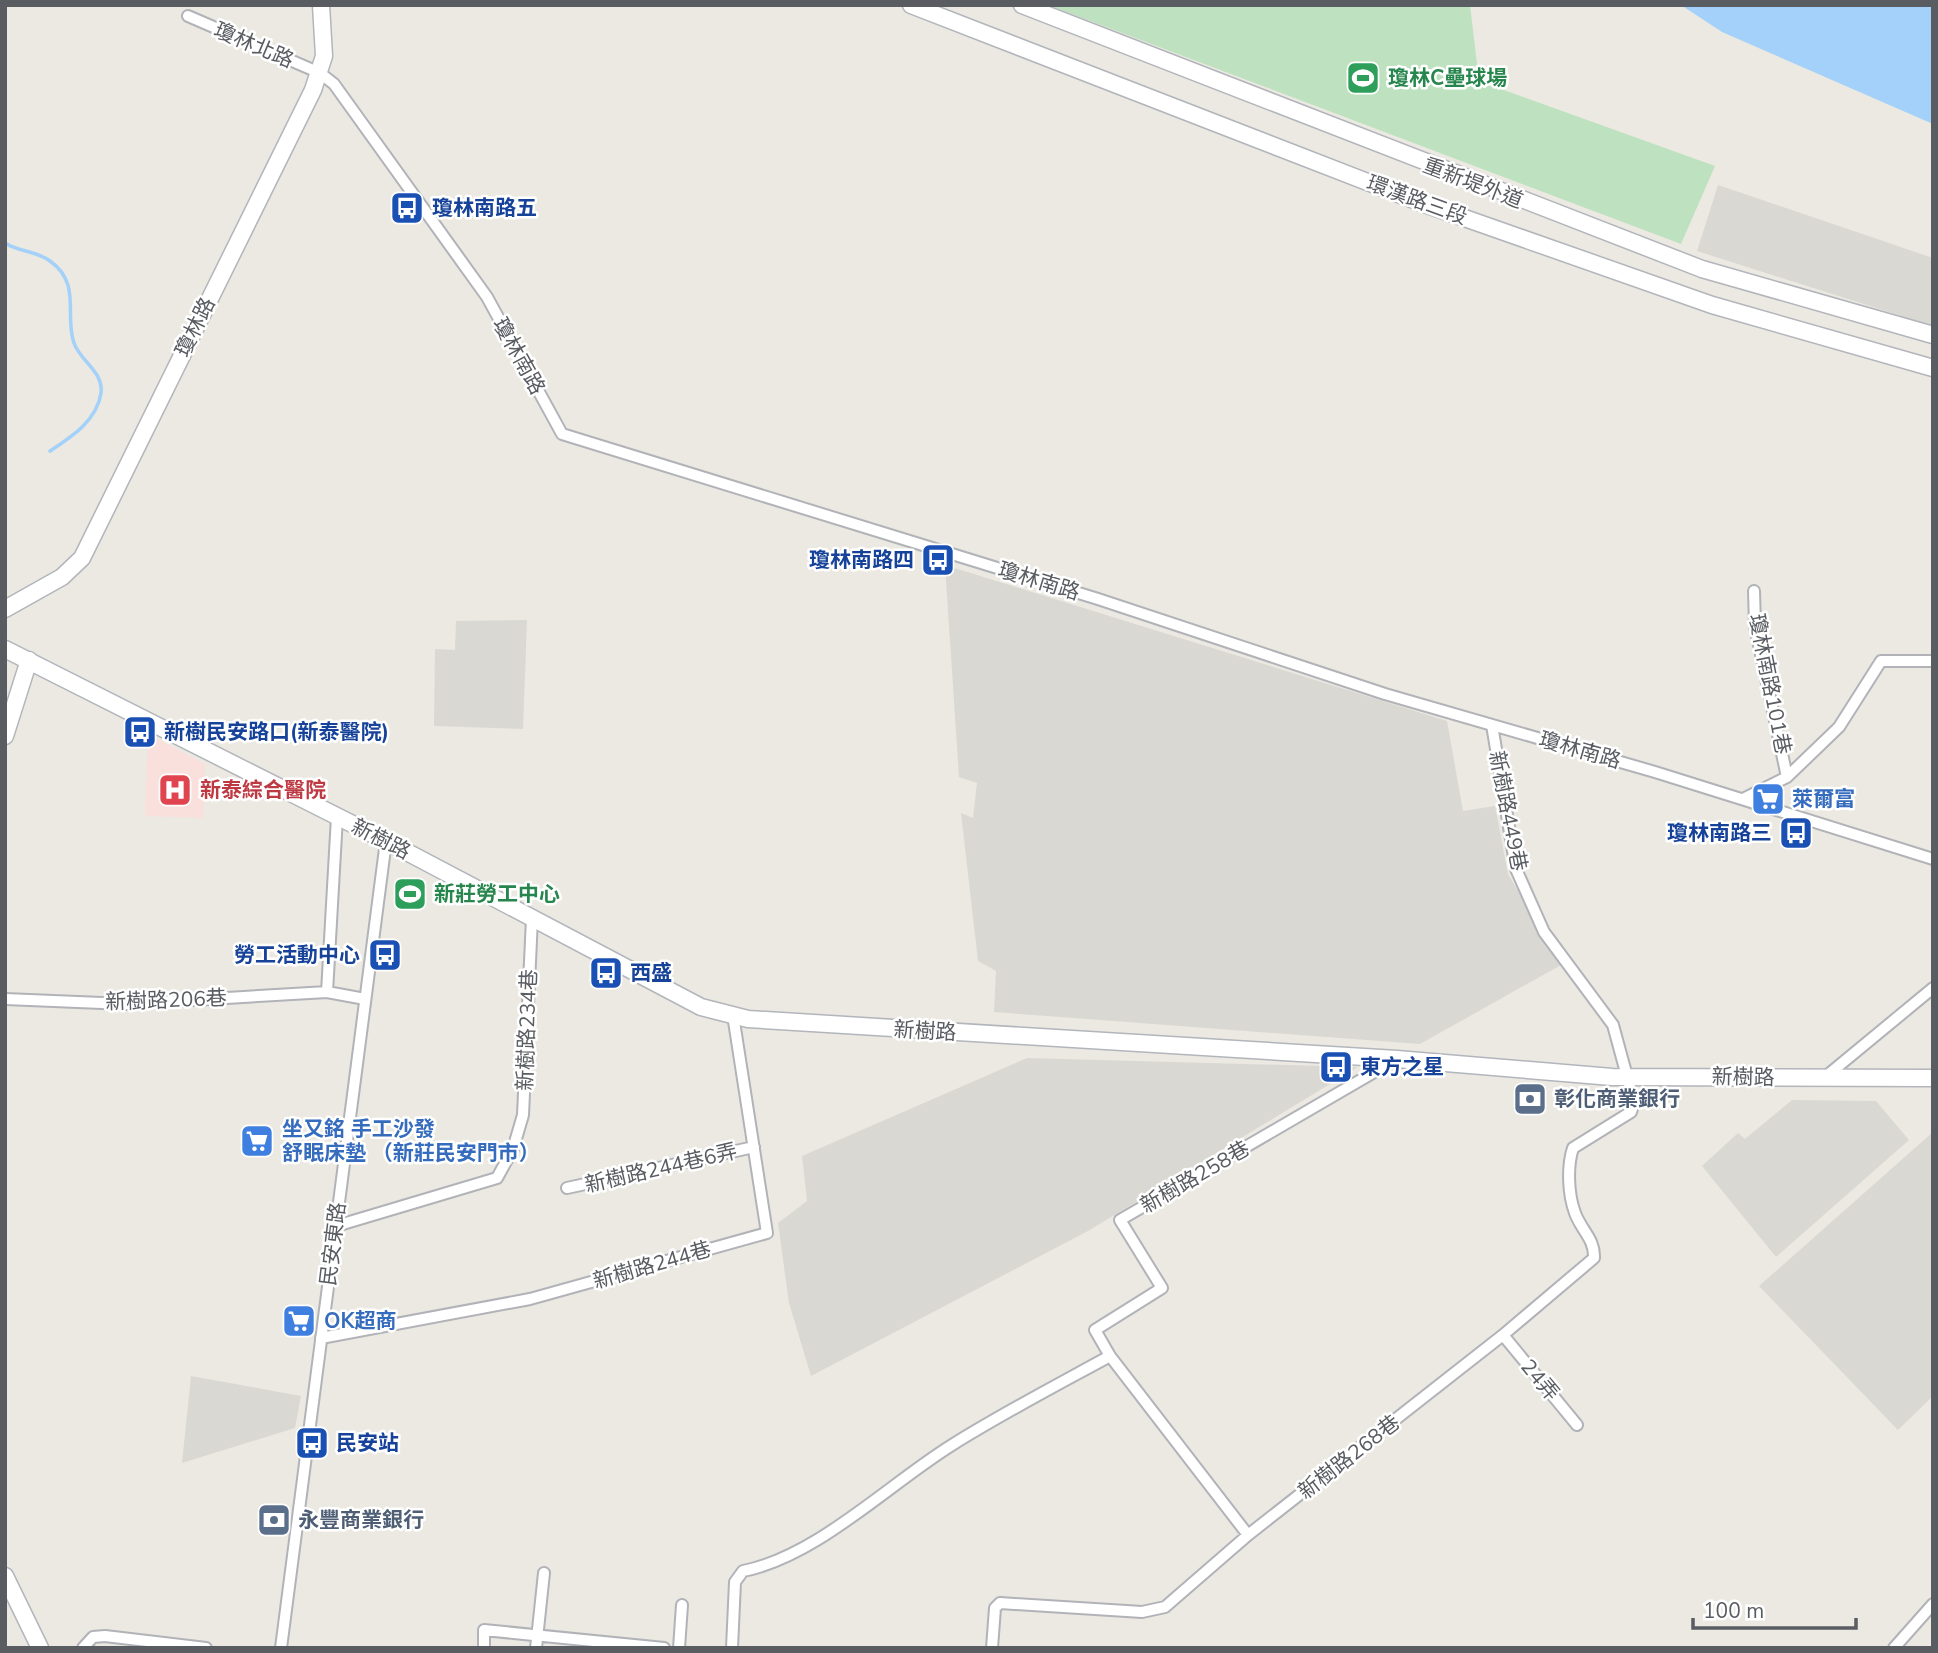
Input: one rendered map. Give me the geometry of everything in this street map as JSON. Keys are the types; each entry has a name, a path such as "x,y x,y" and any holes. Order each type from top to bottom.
{"street":[{"name":"瓊林路","path":"5,609 62,578 82,558 320,73 324,56 321,5"},
{"name":"環漢路三段","path":"911,5 1419,202 1712,305 1933,368"},
{"name":"重新堤外道","path":"1022,5 1702,270 1933,335"},
{"name":"瓊林北路","path":"188,16 320,73"},
{"name":"瓊林南路","path":"320,73 334,83 487,298 562,434 897,536 1385,694 1743,799 1933,859"},
{"name":"瓊林南路101巷","path":"1754,591 1755,626 1787,777"},
{"path":"5,736 14,654"},
{"name":"新樹路","path":"14,654 386,841 701,1007 733,1015 814,1025 1397,1059 1629,1077 1933,1078"},
{"path":"1743,799 1787,777 1839,727 1881,661 1933,662"},
{"name":"新樹路449巷","path":"1492,725 1516,869 1544,932 1614,1025 1629,1077"},
{"path":"327,992 337,817"},
{"name":"民安東路","path":"281,1648 386,841"},
{"name":"新樹路234巷","path":"336,1226 497,1178 513,1149 523,1115 532,918"},
{"path":"1825,1078 1933,988"},
{"name":"新樹路206巷","path":"5,999 127,1004 327,992 365,999"},
{"name":"新樹路244巷","path":"321,1338 530,1299 767,1233 733,1015"},
{"name":"新樹路258巷","path":"1110,1356 1094,1330 1162,1289 1120,1220 1397,1059"},
{"name":"新樹路268巷","path":"992,1648 995,1608 1000,1603 1142,1612 1165,1607 1248,1535 1503,1335 1594,1258 1594,1247 1575,1213 1569,1160 1573,1148 1631,1112 1634,1102 1629,1077"},
{"name":"新樹路244巷6弄","path":"567,1188 754,1147"},
{"name":"24弄","path":"1503,1335 1577,1424"},
{"path":"732,1648 735,1582 743,1571 759,1568 818,1538 951,1445 1110,1356 1248,1535"},
{"path":"536,1642 544,1573"},
{"path":"5,1576 40,1648"},
{"path":"1895,1648 1933,1604"},
{"path":"679,1648 682,1605"},
{"path":"484,1648 484,1630 536,1642 664,1648"},
{"path":"83,1648 93,1637 105,1636 206,1648"}],"shaded area":[{"path":"1718,185 1933,258 1933,326 1697,251"},
{"path":"945,565 1447,721 1463,811 1495,806 1508,874 1561,965 1420,1044 994,1012 996,971 978,961 961,813 973,818 977,783 959,777"},
{"path":"527,620 523,729 434,726 435,649 455,650 456,621"},
{"name":"新泰綜合醫院","path":"148,734 205,764 203,818 145,816"},
{"path":"1027,1058 1358,1067 1088,1231 811,1376 789,1303 778,1223 807,1201 802,1156"},
{"path":"1792,1100 1876,1101 1909,1140 1776,1257 1702,1166 1738,1133 1745,1139"},
{"path":"1933,1132 1933,1396 1898,1430 1759,1286"},
{"path":"191,1376 301,1396 295,1428 182,1463"}],"green space":[{"path":"1048,5 1470,5 1479,81 1715,166 1681,244"}],"water":[{"path":"1681,5 1933,5 1933,124 1722,32"}],"waterway":[{"path":"5,243 45,258 60,270 69,289 74,343 101,386 98,403 88,420 50,451"}],"place":[{"name":"瓊林C壘球場","path":"1363,78"},
{"name":"瓊林南路五","path":"407,208"},
{"name":"瓊林南路四","path":"938,560"},
{"name":"新樹民安路口(新泰醫院)","path":"140,732"},
{"name":"新泰綜合醫院","path":"175,790"},
{"name":"萊爾富","path":"1768,799"},
{"name":"瓊林南路三","path":"1796,833"},
{"name":"新莊勞工中心","path":"410,894"},
{"name":"勞工活動中心","path":"385,955"},
{"name":"西盛","path":"606,973"},
{"name":"東方之星","path":"1336,1067"},
{"name":"彰化商業銀行","path":"1530,1099"},
{"name":"坐又銘 手工沙發 舒眠床墊 （新莊民安門市）","path":"257,1141"},
{"name":"OK超商","path":"299,1321"},
{"name":"民安站","path":"312,1443"},
{"name":"永豐商業銀行","path":"274,1520"}]}
